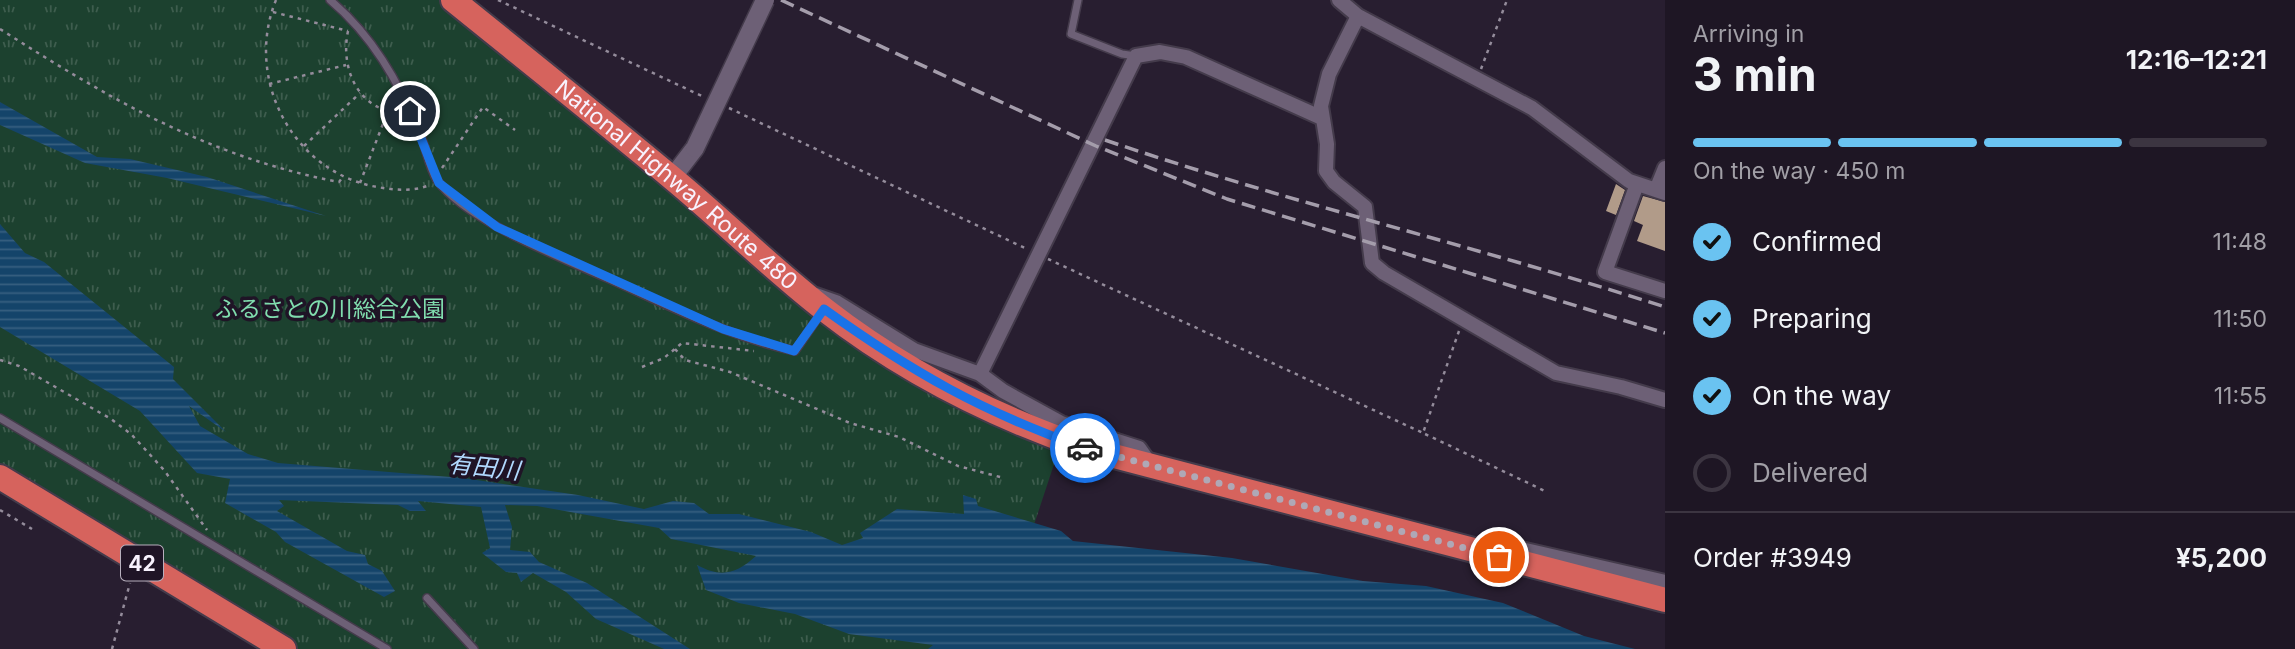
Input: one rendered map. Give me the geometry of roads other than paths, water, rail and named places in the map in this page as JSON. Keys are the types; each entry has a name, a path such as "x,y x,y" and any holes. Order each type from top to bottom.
{"highway":[{"name":"National Highway Route 480","path":"453,0 672,178 814,301 924,378 992,413 1091,450 1665,600"},
{"name":"42","path":"0,477 284,649"}],"street":[{"path":"672,178 695,148 765,0"},
{"path":"1339,0 1358,16 1532,108 1570,134 1600,161 1637,184 1661,192 1665,168"},
{"path":"1358,16 1329,74 1321,106 1327,144 1326,171 1334,182 1365,207 1372,262 1384,273 1462,321 1556,373 1665,400"},
{"path":"980,374 1037,254 1105,125 1136,56 1160,52 1186,57 1322,118"},
{"path":"1637,184 1605,272 1665,291"},
{"path":"814,301 828,298 914,350 980,374 1003,391 1061,422 1139,448 1152,466"},
{"path":"0,490 23,501 39,500"},
{"path":"1499,557 1521,549 1665,582"}],"lane":[{"path":"330,0 353,22 383,60 410,111 436,178 447,191 497,227 686,314 775,347 794,351 814,301"},
{"path":"1078,0 1071,34 1122,54 1136,56"},
{"path":"0,418 387,649"},
{"path":"427,598 474,649"}],"water":[{"path":"0,102 97,157 130,159 207,177 326,216 167,178 85,163 0,125"},
{"path":"0,224 25,253 44,262 174,367 173,379 226,432 189,406 200,426 248,454 278,463 463,478 578,495 644,509 673,501 694,503 709,514 739,514 811,532 842,545 863,538 860,533 897,509 964,514 963,495 976,499 978,506 1061,531 1073,541 1232,558 1363,581 1426,586 1503,603 1584,636 1635,649 928,649 933,645 849,634 795,614 739,603 706,590 697,565 714,572 728,572 742,567 756,556 671,539 659,528 537,506 505,505 512,527 510,550 530,552 539,562 587,583 690,649 664,649 596,619 566,592 533,573 521,582 517,573 506,572 482,553 490,548 481,507 418,501 426,511 410,511 398,505 279,500 284,506 277,511 347,551 365,555 368,564 382,571 395,591 384,597 285,542 276,532 225,503 230,479 197,473 140,411 0,327"}],"railway":[{"path":"781,0 1096,146 1227,199 1665,333"},
{"path":"1105,140 1244,184 1665,307"}],"park label":[{"name":"ふるさとの川総合公園","path":"330,309"}],"water label":[{"name":"有田川","path":"484,467"}]}
